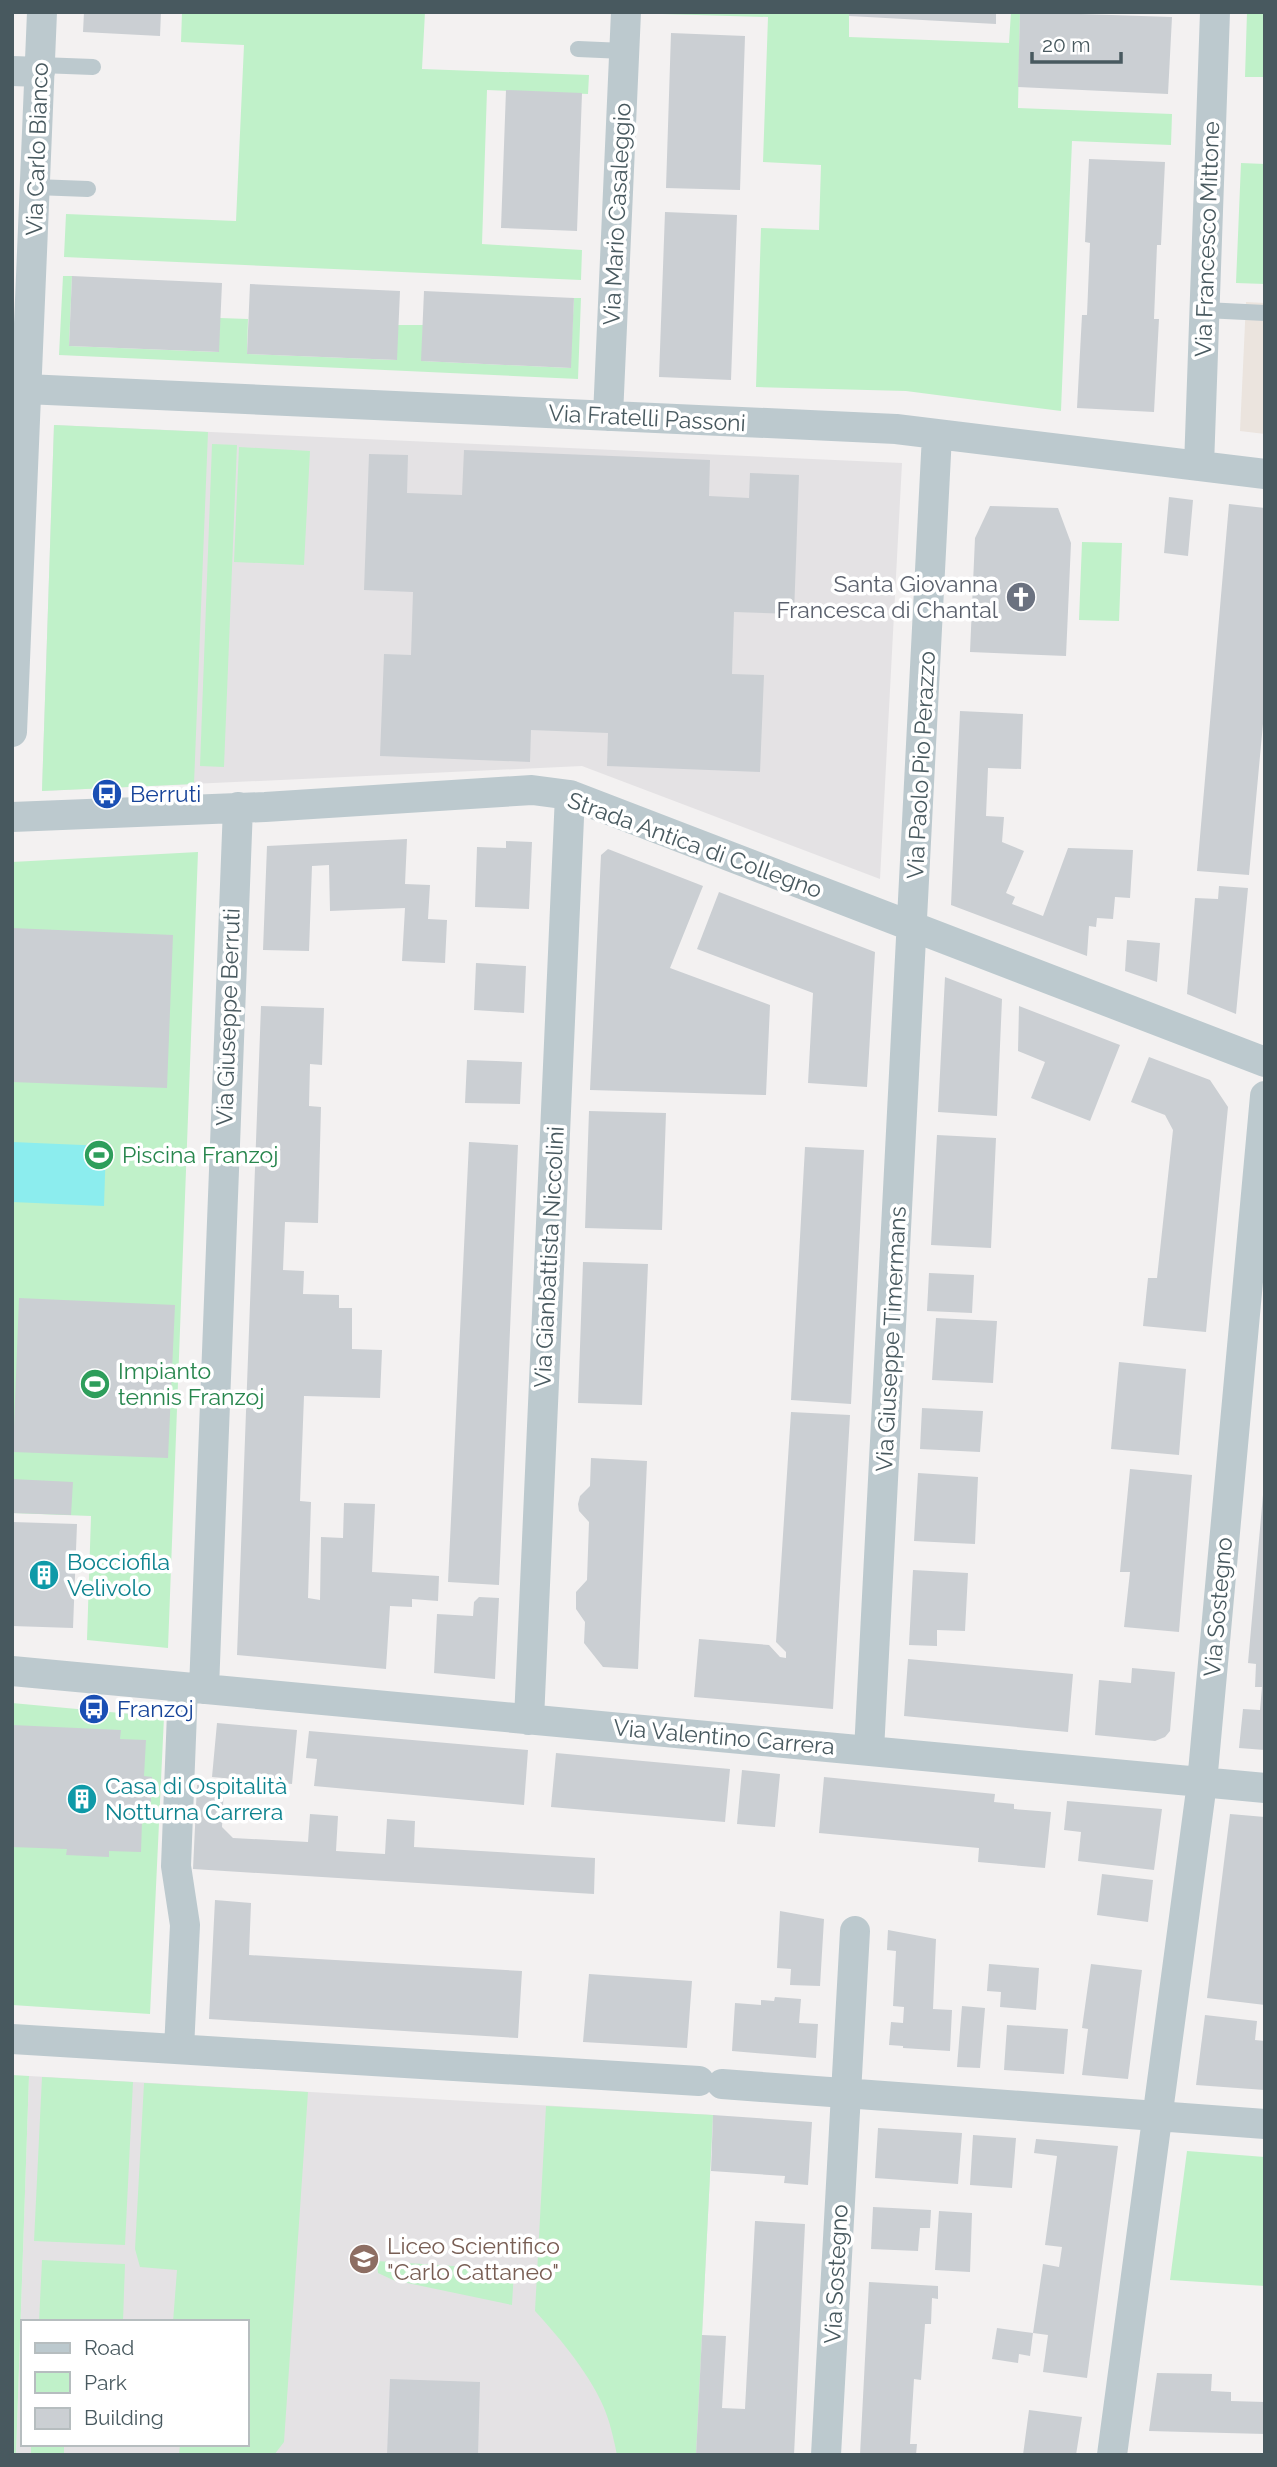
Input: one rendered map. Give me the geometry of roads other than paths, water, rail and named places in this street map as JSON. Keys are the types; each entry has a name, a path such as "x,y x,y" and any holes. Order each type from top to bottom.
{"street":[{"name":"Via Carlo Bianco","path":"12,733 35,187 31,69 43,12"},
{"name":"Via Mario Casaleggio","path":"608,416 626,12"},
{"name":"Via Francesco Mittone","path":"1199,466 1215,12"},
{"name":"Via Fratelli Passoni","path":"26,389 896,429 1265,474"},
{"name":"Via Paolo Pio Perazzo","path":"913,927 937,435"},
{"name":"Strada Antica di Collegno","path":"12,817 532,790 570,795 1265,1062"},
{"name":"Via Gianbattista Niccolini","path":"528,1720 570,795"},
{"name":"Via Giuseppe Berruti","path":"193,1688 238,807"},
{"name":"Via Giuseppe Timermans","path":"869,1751 913,927"},
{"name":"Via Sostegno","path":"1112,2455 1202,1783 1265,1096"},
{"name":"Via Valentino Carrera","path":"12,1671 1265,1788"},
{"path":"179,2049 186,1925 176,1866 193,1688"},
{"name":"Via Sostegno","path":"826,2455 855,1931"},
{"path":"12,2039 710,2082 1265,2124"}],"lane":[{"path":"578,49 624,51"},
{"path":"31,69 93,67"},
{"path":"35,187 88,189"},
{"path":"1205,310 1265,313"}],"water":[{"path":"12,1142 106,1146 104,1206 12,1202"}],"place":[{"name":"Santa Giovanna Francesca di Chantal","path":"1021,597"},
{"name":"Berruti","path":"107,794"},
{"name":"Piscina Franzoj","path":"99,1155"},
{"name":"Impianto tennis Franzoj","path":"95,1384"},
{"name":"Bocciofila Velivolo","path":"44,1575"},
{"name":"Franzoj","path":"94,1709"},
{"name":"Casa di Ospitalità Notturna Carrera","path":"82,1799"},
{"name":"Liceo Scientifico \"Carlo Cattaneo\"","path":"364,2259"}]}
